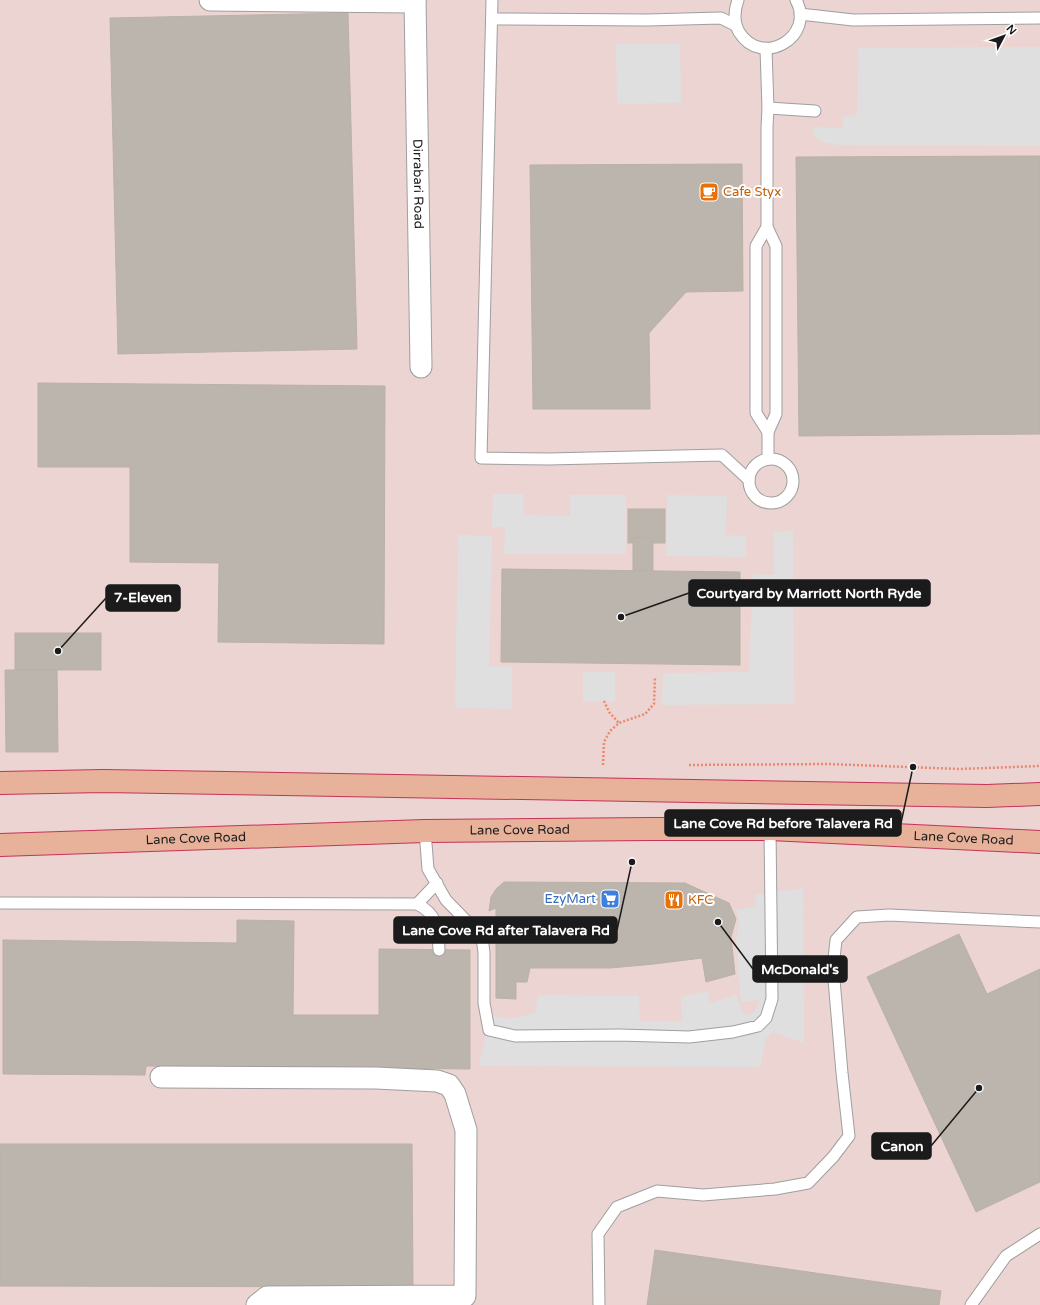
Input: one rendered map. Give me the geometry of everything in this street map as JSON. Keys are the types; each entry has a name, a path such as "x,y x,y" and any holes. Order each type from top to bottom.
{"highway":[{"path":"0,784 103,781 988,796 1040,794"},
{"name":"Lane Cove Road","path":"0,845 425,831 770,829 1040,842"}],"street":[{"path":"210,0 415,1"},
{"name":"Dirrabari Road","path":"415,1 421,367"},
{"path":"161,1077 383,1078 437,1081 449,1085 454,1094 466,1130 465,1296 268,1297 257,1305"}],"lane":[{"path":"492,0 481,458 722,455 749,480"},
{"path":"738,0 734,10 735,25 744,39 755,47 766,48 778,47 794,35 799,24 800,14 796,0"},
{"path":"800,14 853,20 1040,18"},
{"path":"492,19 647,20 721,18 735,25"},
{"path":"766,48 768,108 767,227 776,246 776,414 768,432 768,459"},
{"path":"768,108 815,111"},
{"path":"767,227 756,246 756,413 768,432"},
{"path":"768,459 780,461 786,465 791,471 794,479 791,492 786,498 778,503 765,503 753,494 750,487 749,480 753,468 768,459"},
{"path":"425,831 428,869 446,900 482,937 484,953 484,1003 490,1030 515,1036 619,1035 689,1037 733,1032 758,1026 766,1018 772,999 770,829"},
{"path":"417,904 437,883"},
{"path":"0,903 417,904 426,908 432,915 438,929 439,950"},
{"path":"599,1305 598,1234 617,1207 657,1191 703,1194 776,1189 808,1183 834,1157 849,1136 833,968 836,940 857,917 889,915 1040,922"},
{"path":"970,1305 1006,1256 1040,1234"}],"path":[{"path":"603,765 604,742 610,731 619,723 645,714 654,704 656,677"},
{"path":"604,701 609,712 619,723"}],"shaded area":[{"path":"0,0 1040,0 1040,1305 0,1305"},
{"path":"616,44 680,44 681,103 617,104"},
{"path":"1040,47 1040,146 838,145 822,142 813,135 814,127 843,128 843,116 857,115 858,48"},
{"path":"493,494 523,494 523,515 570,516 570,495 626,495 626,554 504,554 505,527 492,527"},
{"path":"667,495 727,496 726,535 746,536 746,557 666,556"},
{"path":"793,531 794,704 662,705 663,673 749,672 753,574 774,575 774,532"},
{"path":"458,535 492,536 489,666 512,667 512,709 455,708"},
{"path":"583,672 615,672 615,702 583,701"},
{"path":"803,888 804,1043 772,1032 766,1039 760,1067 479,1066 490,1015 508,1019 535,1013 538,995 639,996 640,1021 682,1021 681,997 708,991 710,1003 737,995 743,1014 748,1015 756,1010 760,999 741,1003 736,941 739,920 736,910 756,906 755,895"}],"building":[{"path":"348,13 357,349 118,354 110,18"},
{"path":"1040,156 1040,434 799,436 796,157"},
{"path":"742,164 743,291 686,292 649,333 650,409 533,409 530,165"},
{"path":"38,383 385,386 384,644 218,642 219,563 130,562 130,467 38,467"},
{"path":"628,509 665,509 665,543 628,543"},
{"path":"633,538 653,538 653,571 633,570"},
{"path":"502,569 740,572 740,665 501,662"},
{"path":"15,633 101,633 101,670 15,670"},
{"path":"5,670 57,670 58,752 6,752"},
{"path":"504,882 685,883 729,903 736,919 731,937 735,974 706,982 702,958 610,968 530,968 527,982 516,982 516,999 496,998 496,908 489,911 491,897 496,889"},
{"path":"237,920 294,921 293,1015 379,1015 379,949 470,950 470,1069 146,1066 145,1075 3,1074 3,940 237,943"},
{"path":"959,934 987,994 1040,969 1040,1182 976,1212 867,977"},
{"path":"0,1144 412,1144 413,1287 0,1286"},
{"path":"655,1250 941,1291 939,1305 647,1305"}],"place":[{"name":"Cafe Styx","path":"709,192"},
{"name":"Courtyard by Marriott North Ryde","path":"621,617"},
{"name":"7-Eleven","path":"58,651"},
{"name":"Lane Cove Rd before Talavera Rd","path":"913,767"},
{"name":"Lane Cove Rd after Talavera Rd","path":"632,862"},
{"name":"EzyMart","path":"610,899"},
{"name":"KFC","path":"674,900"},
{"name":"McDonald's","path":"718,922"},
{"name":"Canon","path":"979,1088"}]}
